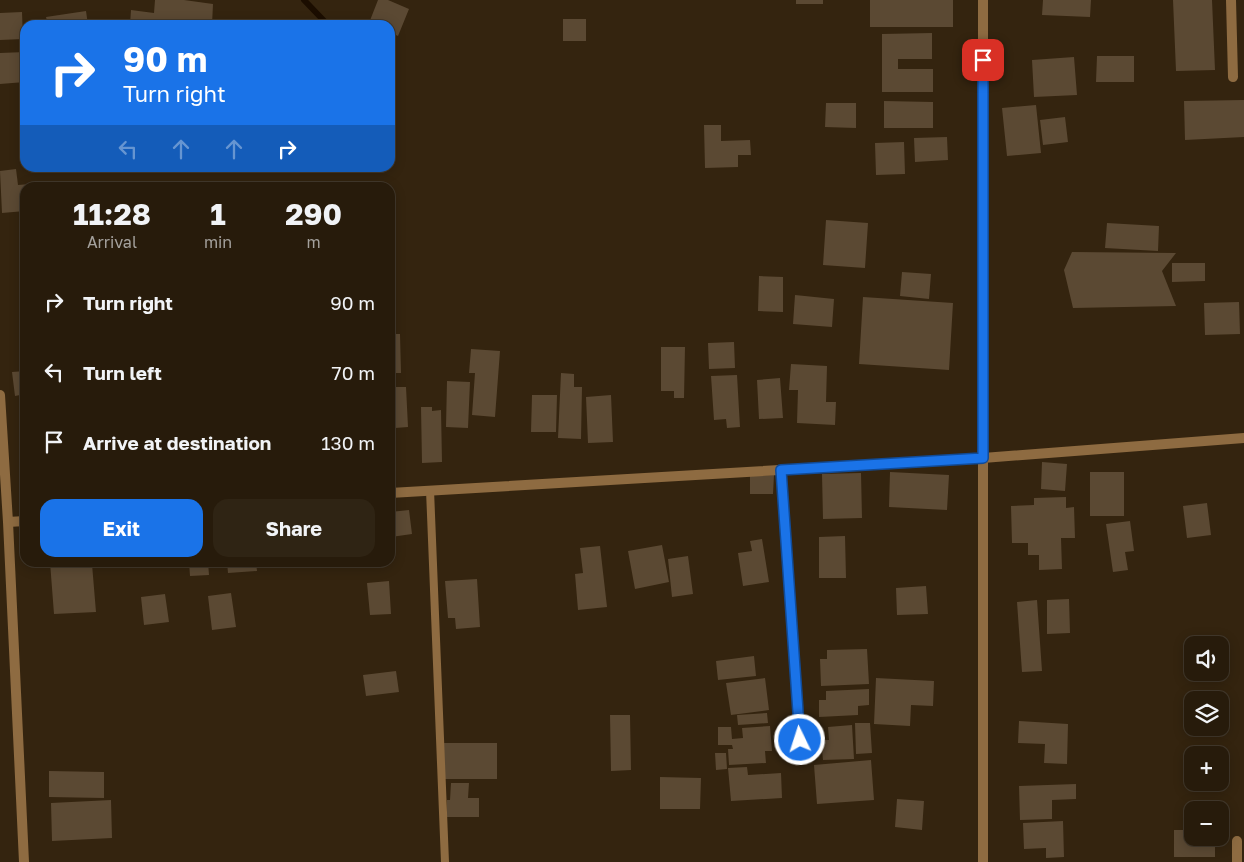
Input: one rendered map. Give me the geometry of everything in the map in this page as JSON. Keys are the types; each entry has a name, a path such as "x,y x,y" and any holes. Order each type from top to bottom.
{"street":[{"path":"983,0 983,862"},
{"path":"1231,0 1233,77"},
{"path":"0,395 24,862"},
{"path":"395,493 983,458 1244,438"},
{"path":"781,470 800,740"},
{"path":"8,522 20,521"},
{"path":"1237,841 1237,862"}],"lane":[{"path":"430,490 446,862"}],"building":[{"path":"155,0 184,0 213,4 212,20 130,20 131,10 154,13"},
{"path":"378,0 388,0 409,9 398,36 395,34 395,20 370,20"},
{"path":"796,0 823,0 823,4 796,4"},
{"path":"870,0 953,0 953,27 870,27"},
{"path":"1043,0 1091,0 1090,17 1042,15"},
{"path":"1173,0 1212,0 1215,70 1176,71"},
{"path":"86,11 87,20 47,20 46,17"},
{"path":"22,12 20,39 0,40 0,13"},
{"path":"563,19 586,19 586,41 563,41"},
{"path":"932,33 932,59 898,59 898,69 933,69 933,92 882,92 882,34"},
{"path":"20,52 20,82 0,84 0,53"},
{"path":"1097,56 1134,56 1134,82 1096,82"},
{"path":"1074,57 1077,95 1034,97 1032,60"},
{"path":"1244,100 1244,137 1185,140 1184,101"},
{"path":"884,101 933,102 933,128 884,128"},
{"path":"826,103 856,103 856,128 825,127"},
{"path":"1036,105 1041,153 1007,156 1002,108"},
{"path":"1065,117 1068,142 1043,145 1040,120"},
{"path":"704,125 721,125 721,141 750,140 751,155 738,155 738,167 705,168"},
{"path":"947,137 948,160 915,162 914,138"},
{"path":"904,142 905,174 876,175 875,143"},
{"path":"16,169 18,185 20,185 20,211 2,213 0,171"},
{"path":"826,220 868,223 865,268 823,265"},
{"path":"1107,223 1159,226 1158,251 1105,248"},
{"path":"1072,252 1176,253 1162,271 1176,306 1073,308 1064,270"},
{"path":"1172,263 1205,263 1205,281 1172,282"},
{"path":"902,272 931,274 929,299 900,296"},
{"path":"759,276 783,277 783,312 758,311"},
{"path":"795,295 834,299 832,327 793,324"},
{"path":"863,297 953,303 949,370 859,364"},
{"path":"1239,302 1240,334 1205,335 1204,303"},
{"path":"395,334 400,334 401,373 395,373"},
{"path":"734,342 735,368 709,369 708,343"},
{"path":"661,347 685,347 684,398 674,398 674,391 661,391"},
{"path":"471,349 500,351 495,417 472,415 475,373 469,373"},
{"path":"791,364 827,366 826,402 836,402 835,425 797,423 798,390 789,390"},
{"path":"20,371 20,395 15,396 12,372"},
{"path":"561,373 574,374 574,387 582,387 581,439 558,438"},
{"path":"737,375 740,427 727,428 726,419 714,420 711,376"},
{"path":"780,378 783,418 759,419 757,380"},
{"path":"447,381 470,382 468,428 446,427"},
{"path":"395,387 406,387 408,427 395,428"},
{"path":"532,395 557,395 556,432 531,432"},
{"path":"611,395 613,442 588,443 586,397"},
{"path":"421,407 432,407 432,411 441,410 442,462 422,463"},
{"path":"1042,462 1067,464 1065,491 1041,489"},
{"path":"890,472 949,475 947,510 889,507"},
{"path":"1090,472 1124,472 1124,516 1090,516"},
{"path":"861,473 862,518 823,519 822,474"},
{"path":"774,475 773,494 750,494 750,476"},
{"path":"1066,497 1066,508 1074,507 1075,538 1061,538 1062,569 1039,570 1039,555 1028,555 1028,543 1012,543 1011,506 1034,505 1034,498"},
{"path":"1207,503 1211,535 1187,538 1183,506"},
{"path":"409,510 412,534 395,536 395,511"},
{"path":"1130,521 1134,551 1125,552 1128,570 1113,572 1106,524"},
{"path":"845,536 846,578 819,578 819,537"},
{"path":"762,539 769,582 743,586 738,553 752,551 750,541"},
{"path":"662,545 669,582 635,589 628,551"},
{"path":"600,546 607,607 578,610 575,574 583,573 580,548"},
{"path":"688,556 693,594 672,597 668,559"},
{"path":"50,567 92,567 96,612 54,614"},
{"path":"189,567 208,567 209,575 190,576"},
{"path":"227,567 257,567 257,571 228,573"},
{"path":"477,579 480,627 456,629 455,618 448,618 445,581"},
{"path":"389,581 391,614 370,615 367,583"},
{"path":"926,586 928,614 897,615 896,588"},
{"path":"231,593 236,627 212,630 208,596"},
{"path":"165,594 169,622 144,625 141,597"},
{"path":"1069,599 1070,633 1047,634 1047,600"},
{"path":"1037,600 1042,671 1022,672 1017,602"},
{"path":"867,649 869,684 821,686 820,659 827,659 827,650"},
{"path":"754,656 756,676 718,680 716,661"},
{"path":"396,671 399,692 366,696 363,675"},
{"path":"765,678 769,710 731,715 726,683"},
{"path":"876,678 934,681 933,706 911,705 910,726 874,724"},
{"path":"869,689 869,705 858,706 858,715 819,717 819,700 826,700 826,691"},
{"path":"767,713 768,723 738,725 737,715"},
{"path":"610,715 630,715 631,770 611,771"},
{"path":"1019,721 1068,724 1067,764 1044,763 1045,744 1018,743"},
{"path":"855,723 870,723 872,753 856,754"},
{"path":"852,725 854,759 823,760 821,740 829,740 828,727"},
{"path":"770,726 772,751 765,751 766,763 729,765 728,749 733,749 732,745 718,745 718,727 731,727 732,739 743,738 742,728"},
{"path":"444,743 497,743 497,779 444,779"},
{"path":"715,753 726,753 727,769 716,770"},
{"path":"871,760 874,800 817,804 814,765"},
{"path":"747,767 748,775 781,773 782,798 731,801 728,768"},
{"path":"49,771 104,772 104,798 49,797"},
{"path":"660,777 701,778 700,809 660,809"},
{"path":"451,783 469,783 468,798 479,798 479,817 447,817 447,800 450,800"},
{"path":"1076,784 1076,799 1052,800 1052,819 1020,820 1019,786"},
{"path":"897,799 924,801 922,830 895,827"},
{"path":"111,800 112,838 52,841 51,803"},
{"path":"1063,821 1064,857 1046,858 1046,848 1024,849 1023,823"},
{"path":"1174,830 1184,830 1184,846 1215,846 1215,857 1174,857"}],"waterway":[{"path":"304,0 323,20"}],"route":[{"path":"800,740 781,470 983,458 983,60"}]}
